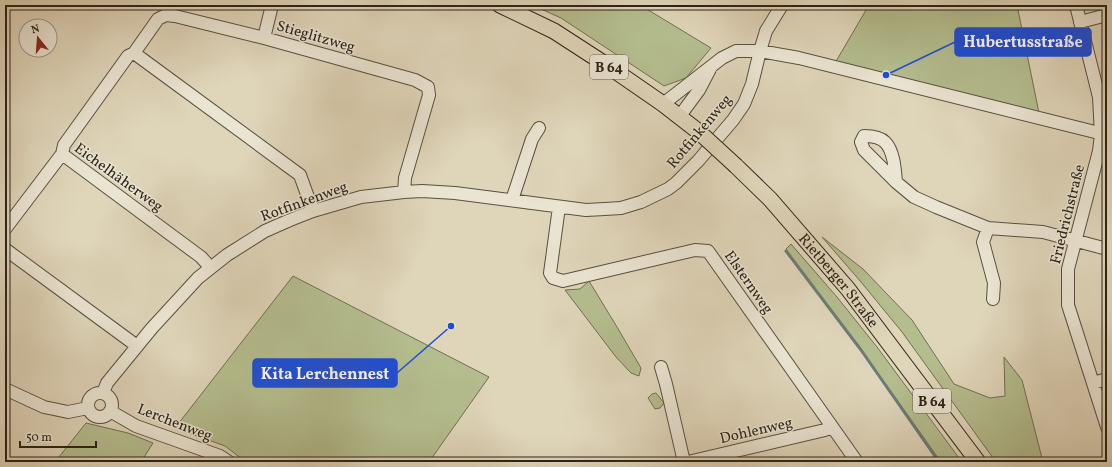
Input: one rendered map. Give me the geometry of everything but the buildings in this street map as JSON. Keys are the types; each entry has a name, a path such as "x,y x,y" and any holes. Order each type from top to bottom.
{"main road":[{"name":"Rietberger Straße","path":"500,5 554,32 608,66 663,104 699,132 736,166 770,199 848,289 978,462"}],"street":[{"path":"264,38 272,5"},
{"name":"Rotfinkenweg","path":"103,393 107,383 168,309 210,267 265,232 313,211 361,197 404,192 455,192 586,210 621,208 641,202 668,189 698,161 734,120 744,104 752,84 766,31 782,5"},
{"name":"Friedrichstraße","path":"1076,5 1099,97 1104,135 1068,269 1068,304 1107,427"},
{"name":"Stieglitzweg","path":"62,154 64,145 128,56 134,52 158,19 166,15 175,16 264,38 415,80 428,87 429,95 405,178 404,192"},
{"path":"1080,22 1107,15"},
{"path":"663,104 722,58 736,51 760,51 799,58 1104,135"},
{"path":"134,52 300,175 313,211"},
{"path":"679,117 699,90 712,66"},
{"path":"512,200 532,139 539,128"},
{"name":"Eichelhäherweg","path":"5,229 62,154 202,257 210,267"},
{"path":"896,182 914,197 988,228 1043,232 1107,249"},
{"name":"Elsternweg","path":"559,207 550,273 553,278 562,281 695,250 708,251 857,462"},
{"path":"988,228 983,242 994,284 992,299"},
{"path":"5,249 137,346"},
{"path":"661,367 684,462"},
{"path":"1093,383 1107,379"},
{"path":"5,389 44,407 68,412 88,408"},
{"path":"103,393 109,396 112,403 110,411 105,415 98,416 92,414 88,408 89,400 94,394 103,393"},
{"name":"Lerchenweg","path":"110,411 136,426 220,456 229,462"},
{"name":"Dohlenweg","path":"688,462 825,430 831,426"}],"green space":[{"path":"532,5 640,5 711,48 686,78 664,86 561,18"},
{"path":"869,5 1017,5 1039,113 835,63"},
{"path":"822,237 863,269 912,320 954,384 990,398 1005,396 1004,357 1022,380 1043,462 996,462 902,332"},
{"path":"791,244 837,297 877,347 962,462 941,462 880,376 786,249"},
{"path":"293,276 489,377 429,462 246,462 225,446 175,428"},
{"path":"589,281 641,368 639,376 631,373 616,357 565,290 580,289"},
{"path":"656,393 664,403 660,408 655,409 648,398 652,394"},
{"path":"86,423 128,433 153,443 141,462 55,462"}],"waterway":[{"path":"786,251 861,350 939,462"}],"place":[{"name":"Hubertusstraße","path":"886,75"},
{"name":"Kita Lerchennest","path":"451,326"}]}
